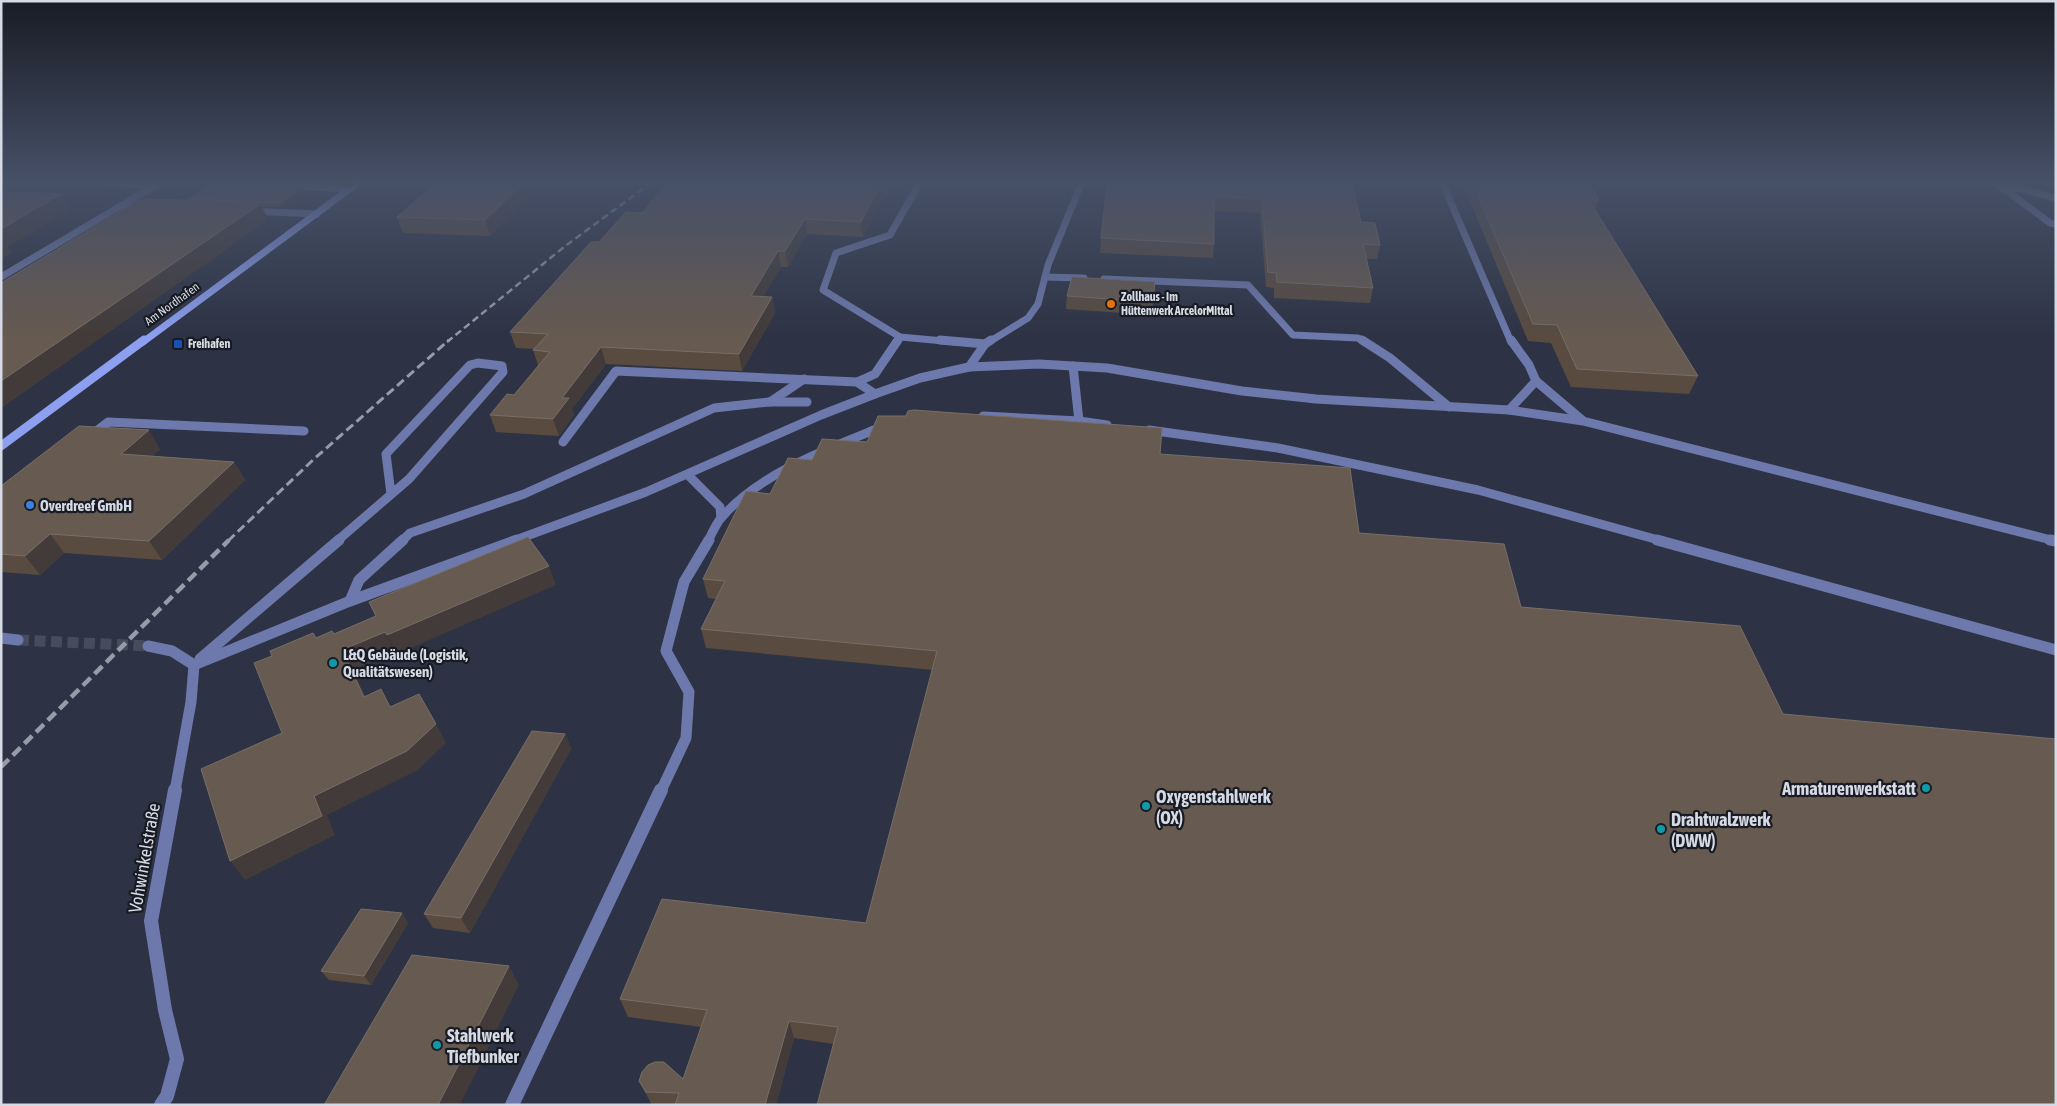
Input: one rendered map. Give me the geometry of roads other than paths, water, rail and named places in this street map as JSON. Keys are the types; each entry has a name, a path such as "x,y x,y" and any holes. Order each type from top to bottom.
{"main road":[{"name":"Am Nordhafen","path":"1,446 290,234"}],"street":[{"path":"1,277 76,234"},
{"path":"891,234 836,253 823,290 900,337 985,344"},
{"path":"969,367 985,344 1028,318 1038,304 1045,277 1062,234"},
{"path":"1464,234 1512,343 1529,365 1536,381 1583,421"},
{"path":"1045,277 1248,285 1293,335 1358,338 1390,358 1449,407"},
{"path":"563,442 616,371 858,382 875,374 900,337"},
{"path":"194,665 409,480 503,372 502,366 478,363 470,365 386,454 391,494"},
{"path":"194,665 350,601 688,475 780,433 874,394 920,378 969,367 1038,364 1107,368 1242,391 1316,399 1509,410 1583,421 2056,541"},
{"path":"1074,366 1079,421"},
{"path":"769,402 804,379"},
{"path":"1509,410 1536,381"},
{"path":"858,382 874,394"},
{"path":"350,601 359,580 410,533 524,494 714,408 769,402 807,402"},
{"path":"973,416 1019,416 1117,426"},
{"path":"79,444 108,422 304,431"},
{"path":"512,1105 686,738 689,692 666,651 684,582 721,518 747,495 794,463 877,428 896,424"},
{"path":"1136,429 1278,448 1478,490 2056,650"},
{"path":"688,475 720,507 721,518"},
{"path":"1,638 18,640"},
{"path":"148,646 168,648 185,656 194,665"},
{"name":"Vohwinkelstraße","path":"161,1105 167,1096 177,1059 165,1010 151,921 190,702 194,665"}],"tunnel":[{"path":"18,640 148,646"}],"railway":[{"path":"447,342 582,234"},
{"path":"228,541 314,459 449,340"},
{"path":"1,767 229,540"}],"place":[{"name":"Zollhaus - Im Hüttenwerk ArcelorMittal","path":"1111,304"},
{"name":"Freihafen","path":"178,344"},
{"name":"Overdreef GmbH","path":"30,505"},
{"name":"L&Q Gebäude (Logistik, Qualitätswesen)","path":"333,663"},
{"name":"Armaturenwerkstatt","path":"1926,788"},
{"name":"Oxygenstahlwerk (OX)","path":"1146,806"},
{"name":"Drahtwalzwerk (DWW)","path":"1661,829"},
{"name":"Stahlwerk Tiefbunker","path":"437,1045"}]}
